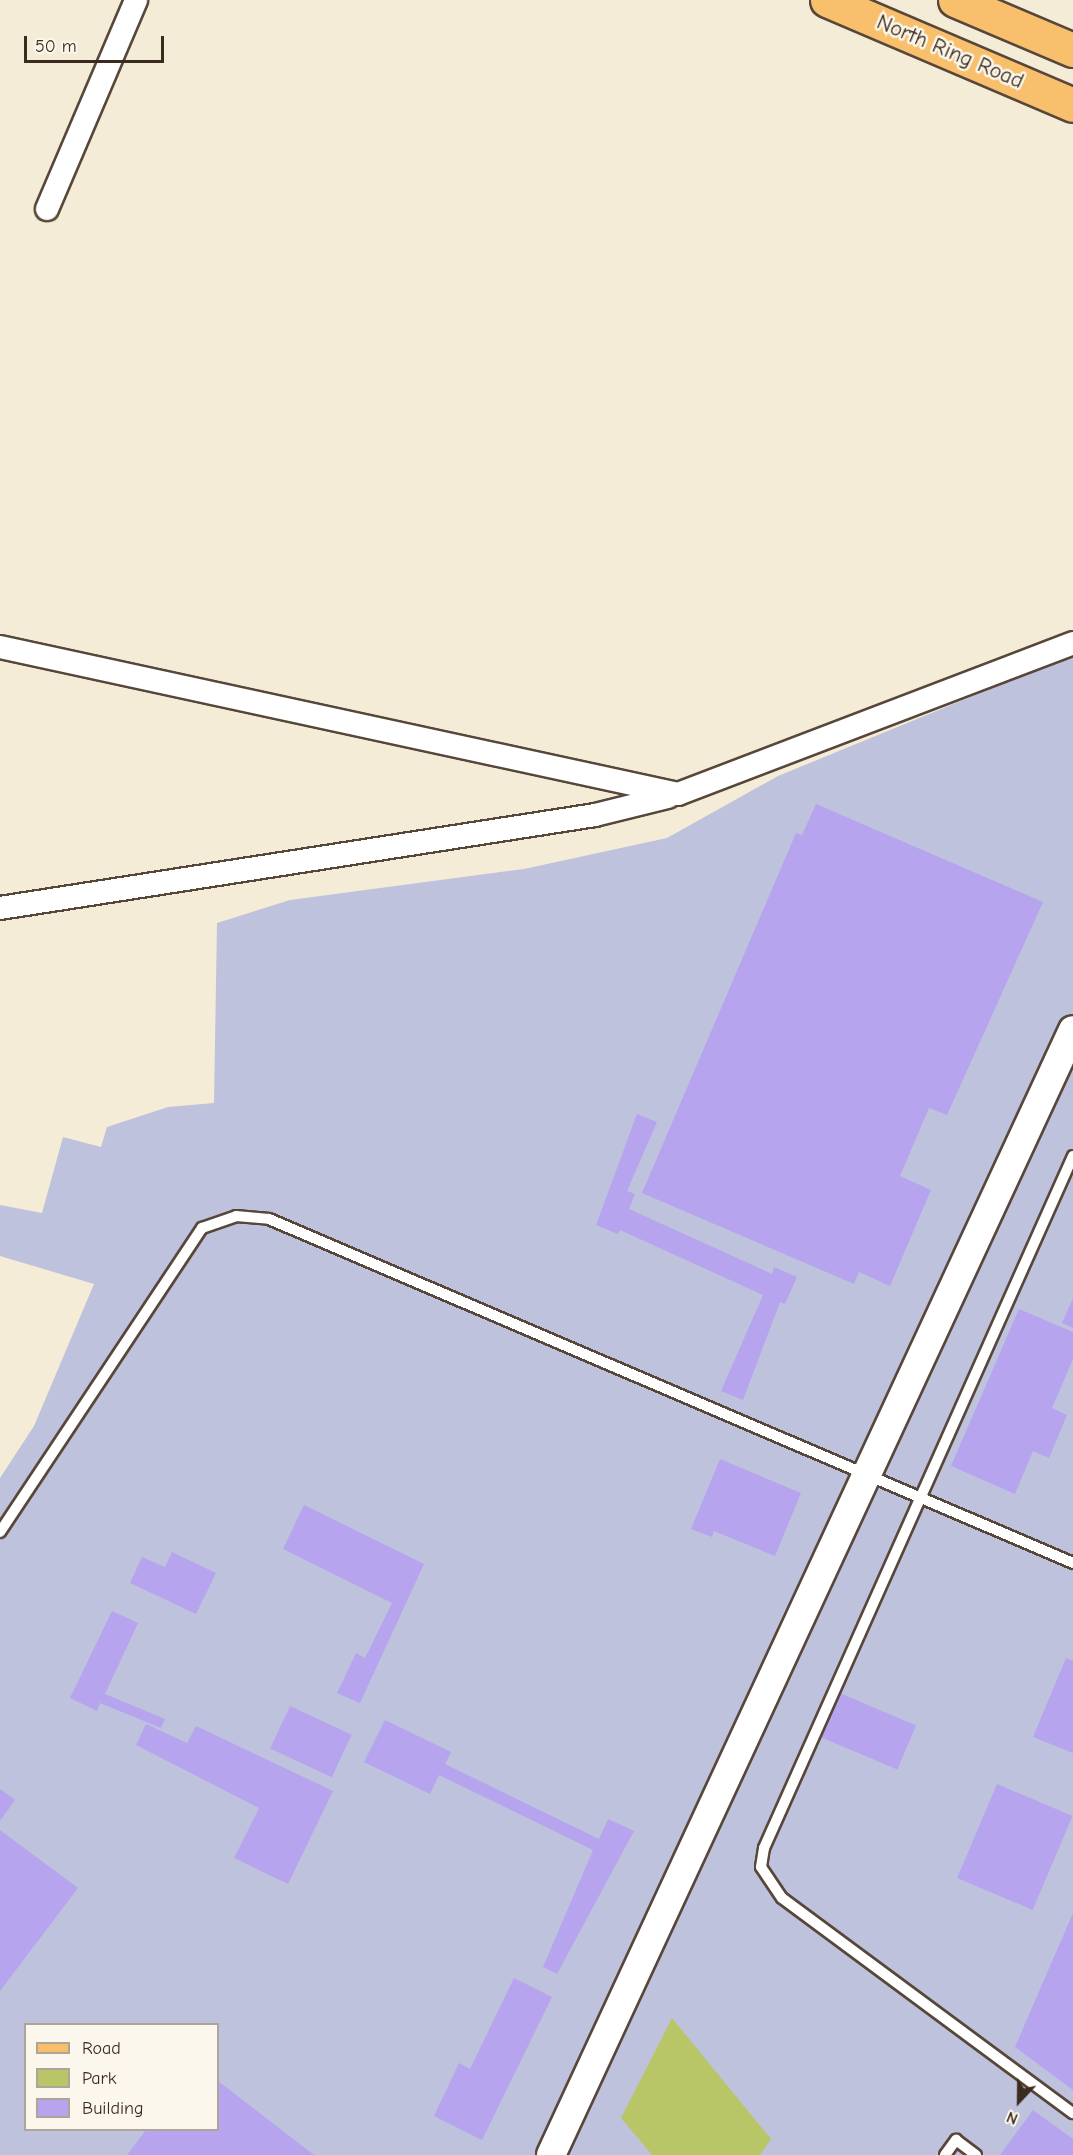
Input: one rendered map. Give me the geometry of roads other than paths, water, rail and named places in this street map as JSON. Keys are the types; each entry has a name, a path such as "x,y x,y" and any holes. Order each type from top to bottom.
{"main road":[{"name":"North Ring Road","path":"827,0 1073,105"},
{"path":"955,0 1073,50"}],"street":[{"path":"47,209 136,0"},
{"path":"0,908 595,815 678,795 1073,643"},
{"path":"0,647 678,795"},
{"path":"551,2155 1073,1030"}],"lane":[{"path":"1073,1156 764,1848 761,1867 782,1898 1073,2113"},
{"path":"0,1532 202,1228 236,1216 269,1219 868,1471 1073,1563"},
{"path":"945,2155 956,2140 976,2155"}]}
